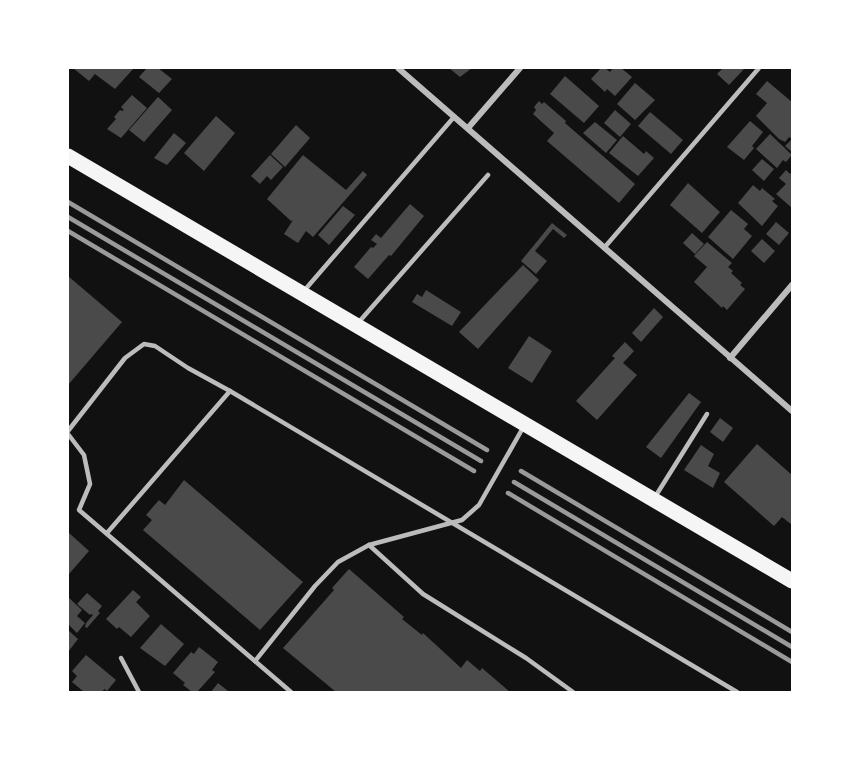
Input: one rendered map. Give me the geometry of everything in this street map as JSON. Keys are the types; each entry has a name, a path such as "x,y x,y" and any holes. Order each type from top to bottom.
{"main road":[{"path":"68,156 792,581"}],"street":[{"path":"398,68 792,411"},
{"path":"468,128 520,68"},
{"path":"730,358 792,285"}],"lane":[{"path":"604,248 759,68"},
{"path":"302,293 454,117"},
{"path":"356,325 488,175"},
{"path":"291,693 79,510 90,484 84,455 68,433 125,358 144,344 155,346 188,368 454,523 737,693"},
{"path":"106,533 230,391"},
{"path":"653,499 707,414"},
{"path":"255,661 315,585 338,562 369,545 462,520 479,505 525,424"},
{"path":"369,545 423,594 526,658 573,693"},
{"path":"121,658 139,693"}],"building":[{"path":"73,68 134,68 115,89 95,74 89,81"},
{"path":"147,68 158,68 172,79 159,93 139,77"},
{"path":"449,68 472,68 460,77"},
{"path":"601,68 610,72 613,68 621,68 632,77 615,96 607,89 605,92 591,79"},
{"path":"723,68 745,68 729,85 717,74"},
{"path":"565,76 599,106 584,123 550,94"},
{"path":"767,81 792,102 792,139 789,137 785,142 756,116 767,103 756,94"},
{"path":"635,83 655,100 635,120 617,104"},
{"path":"132,95 147,108 121,138 107,129 120,110 124,110 121,107"},
{"path":"158,97 172,110 144,142 129,130"},
{"path":"539,101 542,104 544,102 566,121 565,123 635,184 619,203 547,141 554,133 533,114 536,110 534,107"},
{"path":"615,110 631,124 620,137 604,123"},
{"path":"650,112 683,140 671,154 638,126"},
{"path":"216,116 235,133 204,171 184,153"},
{"path":"750,121 763,132 744,160 727,147"},
{"path":"595,122 617,140 606,153 583,133"},
{"path":"296,125 310,138 285,167 271,154"},
{"path":"174,133 186,143 167,165 154,158"},
{"path":"770,134 792,155 786,162 783,160 777,168 756,149"},
{"path":"623,136 644,154 646,151 654,158 638,176 609,153"},
{"path":"792,139 792,152 785,146"},
{"path":"270,155 283,167 271,180 267,176 260,184 251,176"},
{"path":"303,155 346,190 363,171 367,175 313,237 306,231 298,243 284,234 293,220 291,221 267,199"},
{"path":"762,159 774,169 764,181 752,170"},
{"path":"786,170 790,174 792,172 792,208 776,194 786,184 779,178"},
{"path":"688,183 720,212 702,233 670,205"},
{"path":"753,185 760,191 762,188 775,199 772,201 778,206 762,226 738,203"},
{"path":"410,204 424,216 391,256 389,255 368,279 354,267 371,247 377,244 371,240 376,234 381,238"},
{"path":"343,206 355,215 329,245 318,235"},
{"path":"731,210 748,224 744,229 752,236 733,259 708,237"},
{"path":"776,222 789,233 779,245 766,234"},
{"path":"552,223 567,235 564,238 553,229 535,251 547,261 536,274 521,261"},
{"path":"692,233 704,244 695,254 683,243"},
{"path":"762,239 775,251 764,263 751,251"},
{"path":"707,242 732,263 728,267 733,271 731,273 745,289 727,310 694,282 707,267 694,256"},
{"path":"523,265 539,280 478,349 459,332"},
{"path":"68,276 122,322 68,385"},
{"path":"426,290 461,312 452,326 412,302 417,294 422,297"},
{"path":"654,308 663,317 641,342 632,333"},
{"path":"529,336 552,351 532,383 508,368"},
{"path":"625,342 634,351 623,363 637,375 597,420 576,401 615,358 612,356"},
{"path":"689,393 701,402 661,458 646,447"},
{"path":"720,418 733,428 723,442 710,432"},
{"path":"757,444 792,475 792,525 782,517 774,526 724,482"},
{"path":"701,445 714,454 708,466 720,473 713,488 684,470"},
{"path":"184,480 303,582 260,630 143,530 152,520 146,515 159,500 165,505"},
{"path":"68,532 89,551 69,574 68,573"},
{"path":"349,569 404,617 402,619 422,635 423,633 461,668 467,660 480,671 482,668 510,692 336,692 283,648 334,590 332,588"},
{"path":"133,590 141,597 136,602 150,616 131,637 106,619"},
{"path":"87,593 102,606 98,611 100,613 87,628 86,623 93,615 77,604"},
{"path":"68,597 82,610 77,616 85,623 77,633 68,624"},
{"path":"161,624 184,644 165,666 140,648"},
{"path":"68,630 78,639 68,652"},
{"path":"199,647 218,662 212,670 215,672 197,692 192,692 173,673 191,652 194,654"},
{"path":"86,655 116,680 107,691 105,689 101,692 84,692 72,682 77,676 72,671"},
{"path":"218,683 228,691 211,692"}],"railway":[{"path":"68,202 487,450"},
{"path":"68,217 481,461"},
{"path":"68,231 474,471"},
{"path":"521,471 792,632"},
{"path":"514,482 792,647"},
{"path":"508,493 792,662"}]}
